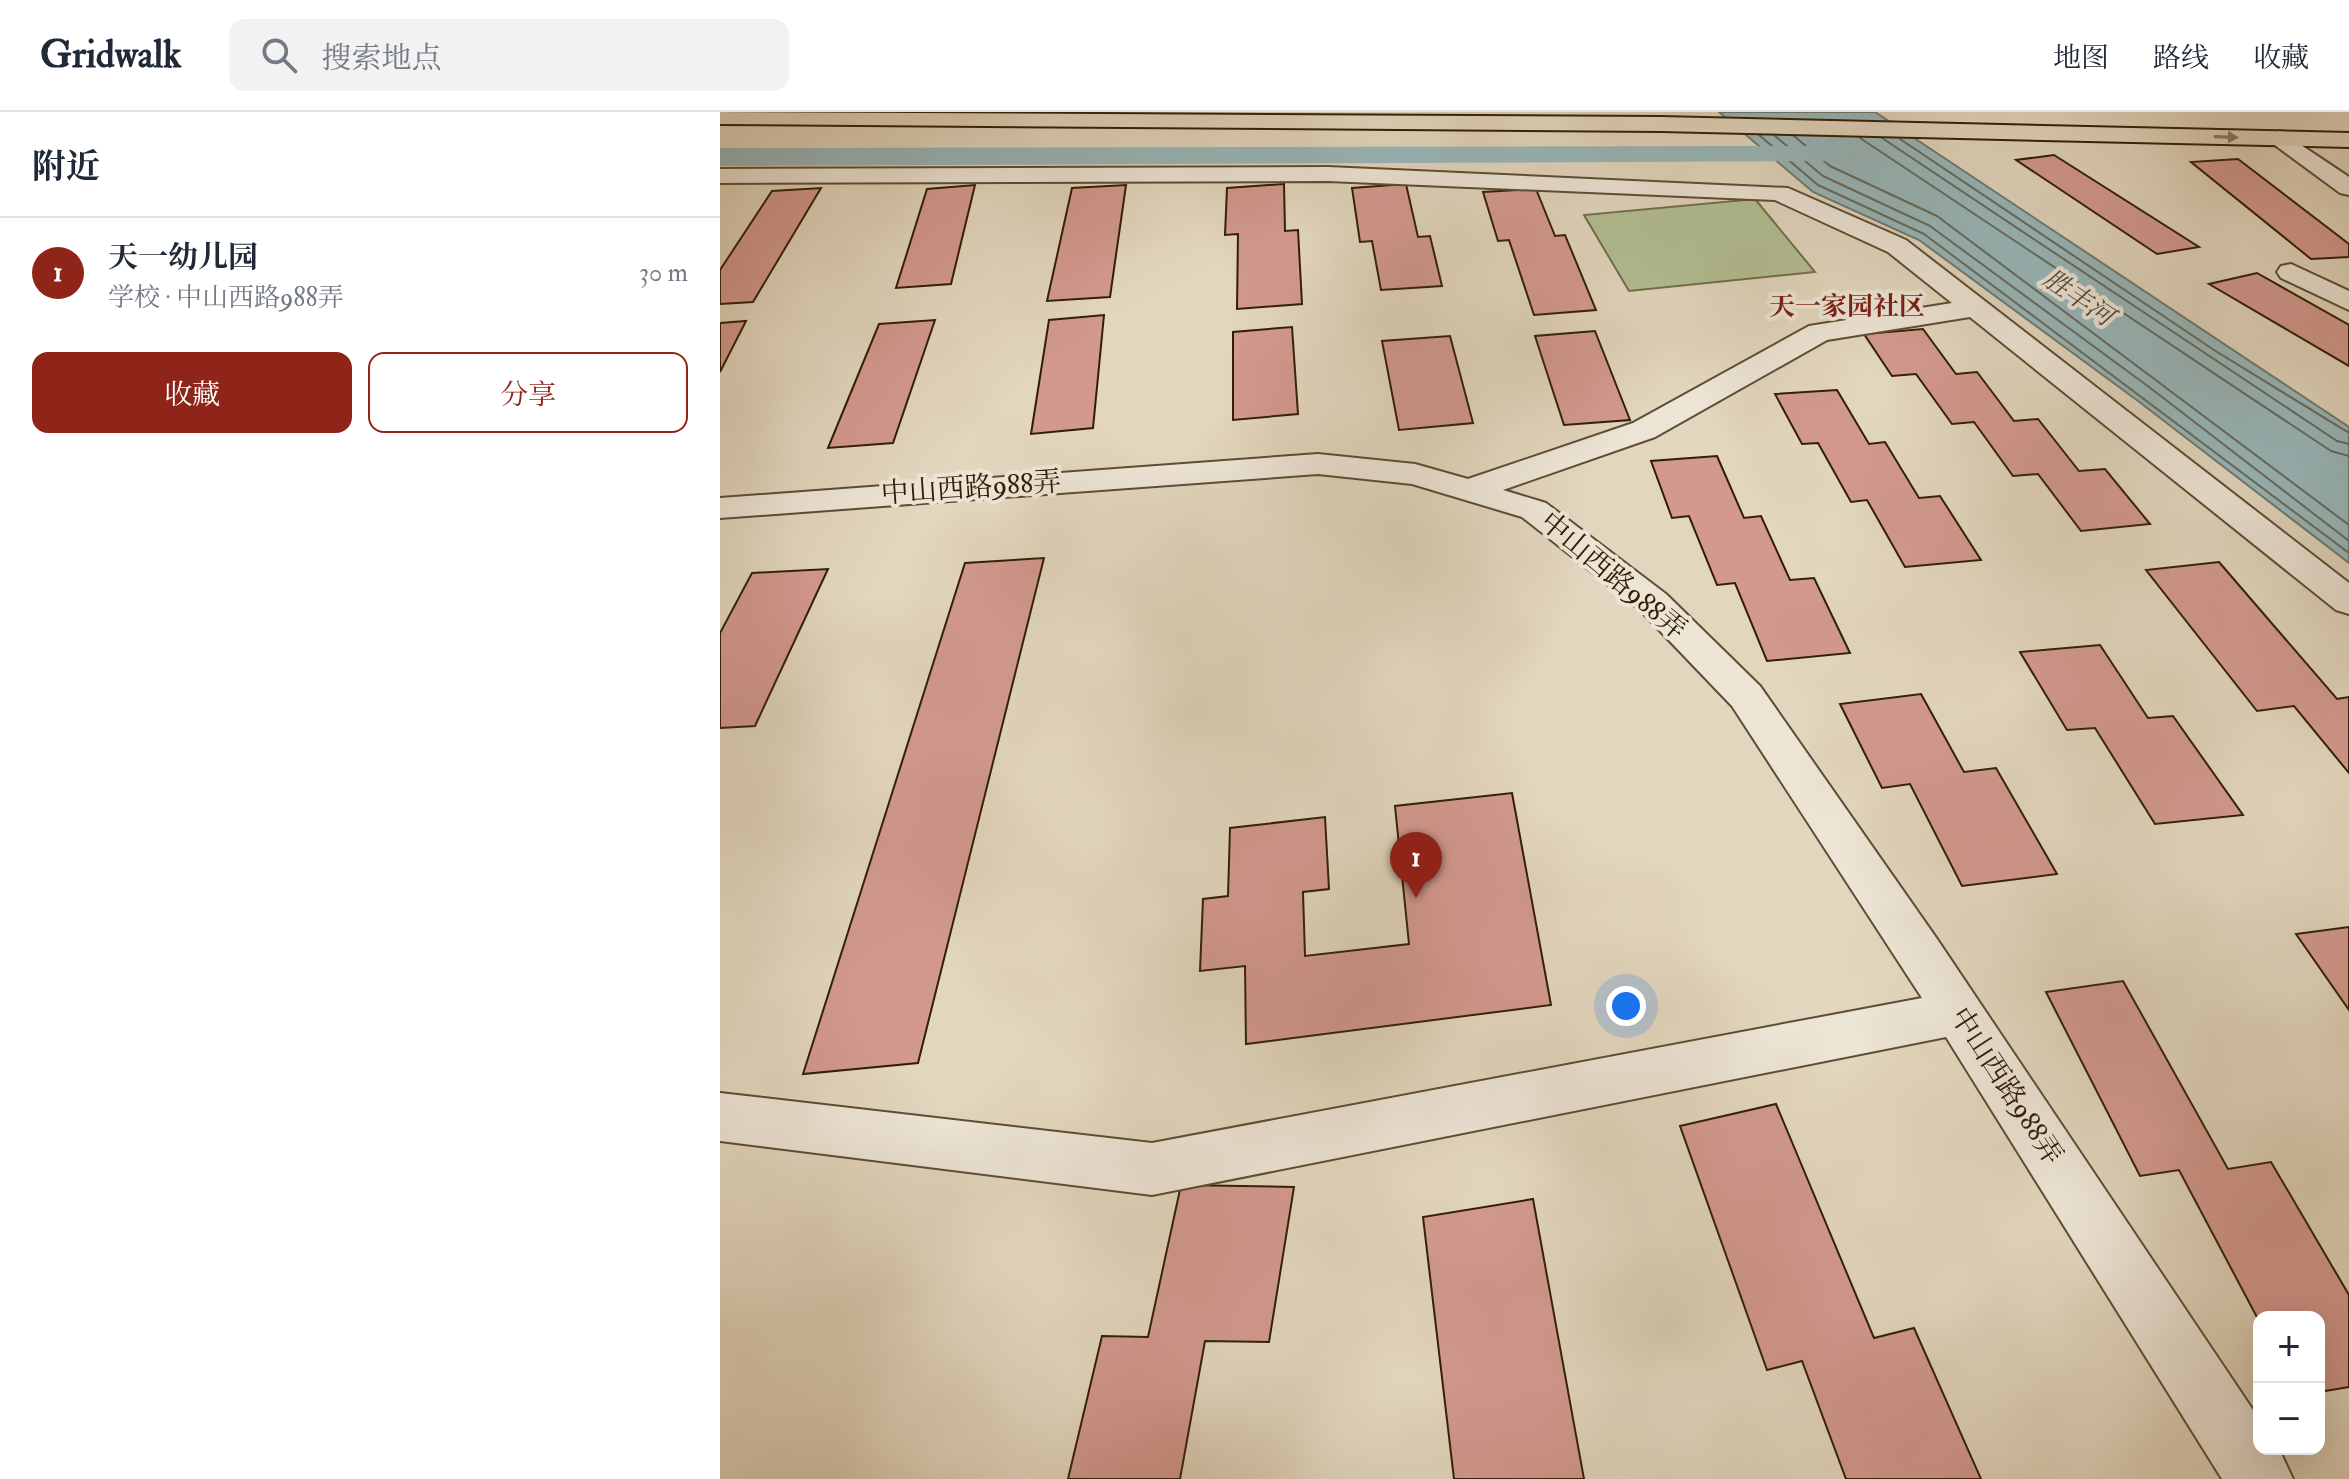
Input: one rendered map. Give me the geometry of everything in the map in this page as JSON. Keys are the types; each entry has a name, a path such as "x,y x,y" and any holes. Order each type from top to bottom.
{"main road":[{"path":"2088,112 2349,120"},
{"path":"720,117 1661,124 2349,140"}],"street":[{"path":"2280,138 2349,188"},
{"path":"720,176 1328,174 1779,193 1897,246 2349,602"},
{"path":"2335,267 2291,272 2349,302"},
{"path":"1469,490 1644,430 1819,332 1975,308"},
{"name":"中山西路988弄","path":"720,508 1318,464 1415,474 1534,510 1653,602 1746,696 1959,1013 2260,1479"},
{"path":"720,1117 1152,1169 1959,1013"}],"green space":[{"path":"1755,199 1815,272 1629,291 1584,215"}],"water":[{"name":"胜丰河","path":"1719,112 1875,112 2349,427 2349,563 2138,401 1919,240 1813,192"}],"building":[{"path":"2054,155 2199,247 2157,254 2016,160"},
{"path":"2238,159 2349,244 2349,257 2311,259 2191,162"},
{"path":"1284,184 1285,231 1298,230 1302,304 1237,309 1238,234 1225,235 1227,188"},
{"path":"1406,184 1418,237 1430,236 1442,286 1381,290 1372,241 1360,242 1352,188"},
{"path":"975,185 951,284 896,288 927,189"},
{"path":"1126,185 1110,297 1047,301 1072,188"},
{"path":"821,188 753,302 720,304 720,270 772,191"},
{"path":"1536,189 1555,236 1565,235 1596,310 1534,315 1509,240 1498,241 1483,192"},
{"path":"2257,273 2349,325 2349,366 2209,284"},
{"path":"1104,315 1093,428 1031,434 1049,320"},
{"path":"935,320 893,443 828,448 879,324"},
{"path":"746,321 720,372 720,323"},
{"path":"1292,327 1298,414 1233,420 1233,332"},
{"path":"1923,329 1956,374 1977,372 2014,421 2038,419 2079,471 2105,469 2150,524 2081,531 2038,474 2013,476 1974,422 1952,424 1916,374 1892,376 1864,334"},
{"path":"1595,331 1630,420 1564,425 1535,336"},
{"path":"1450,336 1473,423 1399,430 1382,341"},
{"path":"1837,390 1869,444 1885,442 1919,498 1940,496 1981,560 1905,567 1867,500 1851,502 1818,443 1802,444 1775,394"},
{"path":"1717,456 1744,518 1761,516 1790,580 1814,578 1850,653 1767,661 1735,583 1717,585 1689,516 1672,518 1651,461"},
{"path":"1044,558 918,1063 803,1074 965,563"},
{"path":"2219,562 2337,699 2349,697 2349,773 2294,706 2257,711 2146,570"},
{"path":"828,569 755,726 720,728 720,633 752,573"},
{"path":"2100,645 2148,718 2173,716 2243,815 2155,824 2095,728 2067,730 2020,652"},
{"path":"1921,694 1964,772 1996,768 2057,874 1962,886 1910,784 1882,788 1840,704"},
{"path":"1512,793 1551,1005 1246,1044 1245,966 1200,971 1203,899 1228,896 1230,828 1325,817 1329,889 1303,892 1305,956 1409,944 1395,806"},
{"path":"2349,927 2349,1010 2296,934"},
{"path":"2123,981 2228,1169 2271,1162 2349,1295 2349,1387 2325,1391 2325,1311 2254,1311 2179,1170 2140,1176 2046,992"},
{"path":"1776,1104 1874,1338 1914,1328 1981,1479 1846,1479 1802,1361 1767,1370 1680,1126"},
{"path":"1181,1185 1294,1187 1269,1342 1205,1341 1180,1479 1068,1479 1102,1336 1148,1337"},
{"path":"1533,1199 1584,1479 1454,1479 1423,1217"}],"waterway":[{"path":"720,157 1844,155"}],"place":[{"name":"天一幼儿园","path":"1416,898"}],"district":[{"name":"天一家园社区","path":"1847,307"}]}
